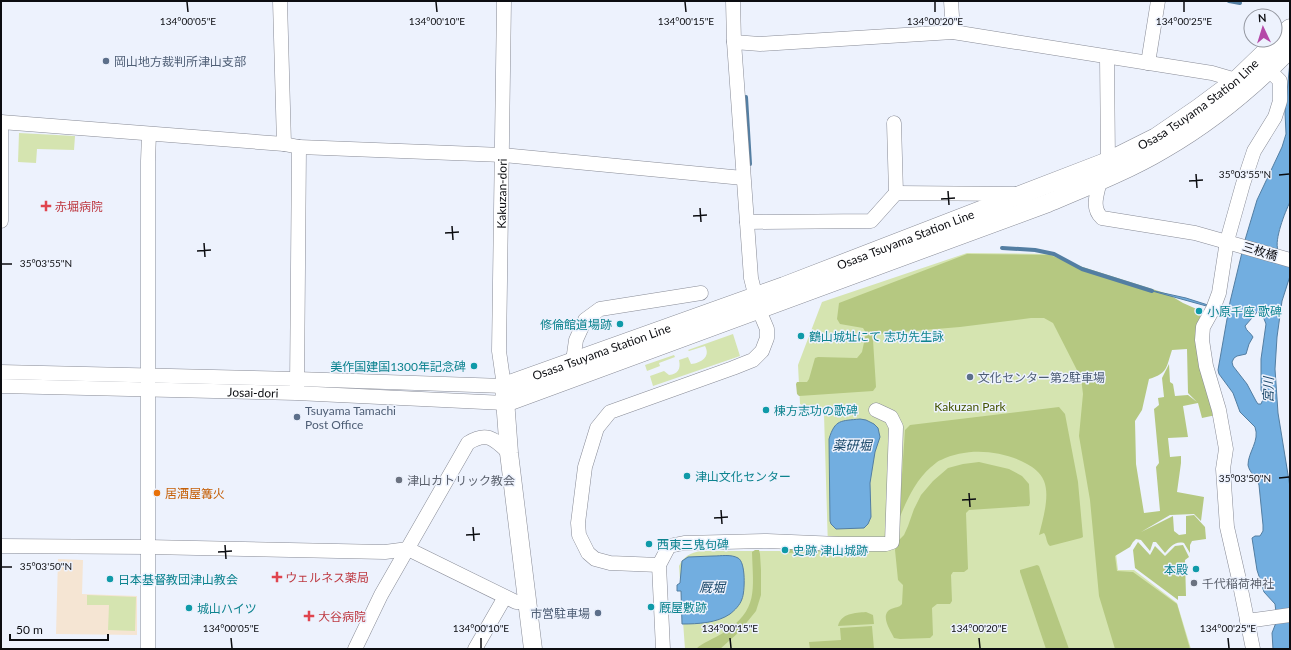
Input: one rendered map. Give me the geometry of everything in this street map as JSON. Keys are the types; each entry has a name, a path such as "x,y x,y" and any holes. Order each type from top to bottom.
{"main road":[{"name":"Osasa Tsuyama Station Line","path":"505,394 574,361 757,303 1022,194 1108,161 1156,137 1236,80 1290,28"},
{"name":"Osasa Tsuyama Station Line","path":"505,394 757,303 1048,203 1100,181 1164,150 1207,121 1269,70 1290,49"},
{"path":"505,394 509,453 532,649"}],"street":[{"path":"280,1 284,144"},
{"name":"Kakuzan-dori","path":"504,1 499,351 505,394"},
{"path":"659,565 610,563 595,559 588,553 579,535 578,523 585,467 597,428 610,412 700,381 753,360 762,351 767,329 757,303 751,278 734,42 733,1"},
{"path":"951,1 953,32"},
{"path":"1148,63 1158,1"},
{"path":"734,42 760,44 953,32 1212,73 1236,80"},
{"path":"1107,57 1108,161"},
{"path":"1253,649 1249,620 1227,527 1223,469 1226,449 1219,410 1206,366 1202,340 1203,327 1213,309 1219,293 1229,242 1243,184 1254,151 1275,117 1280,101 1280,81 1269,70"},
{"path":"1,221 1,122 284,144 298,147 503,155 743,178"},
{"path":"747,222 871,221 896,193 894,123"},
{"path":"148,649 147,375 149,134"},
{"path":"296,393 298,147"},
{"name":"三枚橋","path":"1100,181 1096,207 1097,212 1102,218 1195,233 1290,260"},
{"path":"896,193 1022,194"},
{"path":"574,361 576,340 585,320 600,309 701,293"},
{"name":"Josai-dori","path":"1,372 297,379 505,394"},
{"name":"Josai-dori","path":"1,386 296,393 505,394"},
{"path":"663,649 659,565 669,546 684,543 767,541 839,544 889,544 892,542 896,427 891,417 876,410"},
{"path":"355,649 381,595 468,443 476,438 488,437 495,440 509,453"},
{"path":"1,546 148,547 385,552 408,548 516,602 527,602"},
{"path":"475,649 505,596"},
{"path":"1249,620 1290,615"}],"shaded area":[{"path":"58,559 83,560 82,594 137,596 137,635 56,634"}],"green space":[{"path":"19,133 75,136 74,150 37,149 36,163 18,162"},
{"name":"Kakuzan Park","path":"967,253 1050,254 1071,262 1145,297 1116,554 1118,570 1134,570 1177,603 1191,649 685,649 679,566 688,556 701,551 780,551 828,548 824,414 800,404 798,365 822,302"},
{"path":"967,254 1050,255 1070,263 1168,294 1201,311 1197,338 1216,415 1202,418 1198,403 1183,406 1188,437 1168,438 1170,457 1181,456 1177,492 1204,497 1201,521 1194,514 1170,515 1141,532 1173,516 1174,531 1179,535 1186,534 1186,516 1194,515 1205,527 1206,539 1192,541 1190,545 1190,553 1184,543 1178,543 1173,545 1165,553 1156,542 1153,542 1150,551 1141,540 1136,539 1130,547 1115,556 1117,571 1133,572 1177,604 1190,649 1115,649 1099,596 1090,500 1079,436 1083,394 1081,378 1053,323 1044,318 1031,318 960,327 876,334 873,340 876,387 873,391 799,396 797,394 796,384 797,382 807,382 815,358 857,358 862,352 866,333 863,328 840,324 837,319 839,303","holes":["1187,349 1188,393 1197,402 1188,395 1175,396 1173,384 1170,382 1169,364 1162,378 1164,397 1158,398 1159,405 1154,409 1159,463 1156,467 1160,511 1144,513 1136,464 1135,421 1142,410 1149,379 1163,372 1167,366 1172,350"]},
{"path":"733,334 740,356 653,386 650,376 664,371 669,375 675,374 680,366 679,360 688,357 691,364 695,363 704,359 707,353 705,346 689,351 688,350"},
{"path":"674,355 675,357 659,363 660,366 647,371 645,365"},
{"path":"1059,407 1065,414 1078,482 1083,537 1050,546 1044,533 1039,535 1046,500 1046,487 1041,475 1032,467 1017,459 996,453 962,453 937,462 920,478 908,498 899,519 905,430 910,425"},
{"path":"979,462 1009,469 1022,476 1029,484 1029,506 969,510 966,513 968,569 964,572 953,572 951,575 952,601 950,604 937,604 932,608 933,635 930,638 894,638 887,623 886,615 891,609 902,604 903,585 898,580 895,550 898,541 904,535 921,495 933,481 948,468"},
{"path":"1138,542 1150,555 1155,546 1165,556 1175,546 1183,545 1189,557 1185,560 1186,596 1178,596 1178,600 1135,568 1133,550"},
{"path":"787,547 806,547 827,551 787,553"},
{"path":"759,550 761,570 761,595 756,611 739,632 720,649 696,649 702,644 723,633 743,616 748,607 753,588 752,552"},
{"path":"1037,565 1039,566 1069,649 1046,649 1020,572 1020,570"},
{"path":"87,595 136,597 135,631 108,630 109,605 87,605"},
{"path":"866,612 873,615 874,624 838,626 842,618 849,614"},
{"path":"872,626 874,649 810,649 809,642 841,640 840,628"}],"water":[{"name":"宮川","path":"1290,62 1290,202 1285,212 1277,245 1280,254 1290,264 1290,276 1282,301 1277,337 1275,369 1278,413 1290,487 1290,649 1273,649 1272,633 1277,620 1275,604 1264,592 1257,570 1252,538 1255,536 1260,536 1263,531 1259,485 1248,465 1255,442 1256,432 1255,427 1240,412 1233,393 1219,374 1218,370 1230,302 1245,240 1257,200 1282,147 1286,134 1285,112","holes":["1258,311 1261,311 1266,324 1261,359 1261,390 1264,397 1261,404 1258,404 1247,384 1233,366 1232,362 1237,356 1246,354 1253,337 1245,326"]},
{"path":"1145,289 1186,298 1211,306 1210,307"},
{"name":"薬研堀","path":"860,419 874,424 878,428 880,437 875,452 870,483 871,517 868,524 864,528 836,529 830,521 829,439 836,424 843,421"},
{"name":"厩堀","path":"726,556 738,558 741,561 744,571 744,590 741,601 732,612 725,617 701,623 682,624 681,591 677,591 677,585 680,583 682,561 688,557"}],"waterway":[{"path":"1229,1 1240,3"},
{"path":"746,97 750,164"},
{"path":"1002,248 1035,250 1054,254 1082,269 1152,291"}],"place":[{"name":"岡山地方裁判所津山支部","path":"106,61"},
{"name":"赤堀病院","path":"46,206"},
{"name":"小原千座 歌碑","path":"1199,311"},
{"name":"修倫館道場跡","path":"620,324"},
{"name":"鶴山城址にて 志功先生詠","path":"801,336"},
{"name":"美作国建国1300年記念碑","path":"474,366"},
{"name":"文化センター第2駐車場","path":"970,377"},
{"name":"棟方志功の歌碑","path":"766,410"},
{"name":"Tsuyama Tamachi Post Office","path":"297,417"},
{"name":"津山文化センター","path":"687,476"},
{"name":"津山カトリック教会","path":"399,480"},
{"name":"居酒屋篝火","path":"157,493"},
{"name":"西東三鬼句碑","path":"649,544"},
{"name":"史跡 津山城跡","path":"785,550"},
{"name":"本殿","path":"1196,569"},
{"name":"ウェルネス薬局","path":"277,577"},
{"name":"日本基督教団津山教会","path":"110,579"},
{"name":"千代稲荷神社","path":"1194,583"},
{"name":"厩屋敷跡","path":"651,607"},
{"name":"城山ハイツ","path":"189,608"},
{"name":"市営駐車場","path":"598,613"},
{"name":"大谷病院","path":"309,616"}]}
